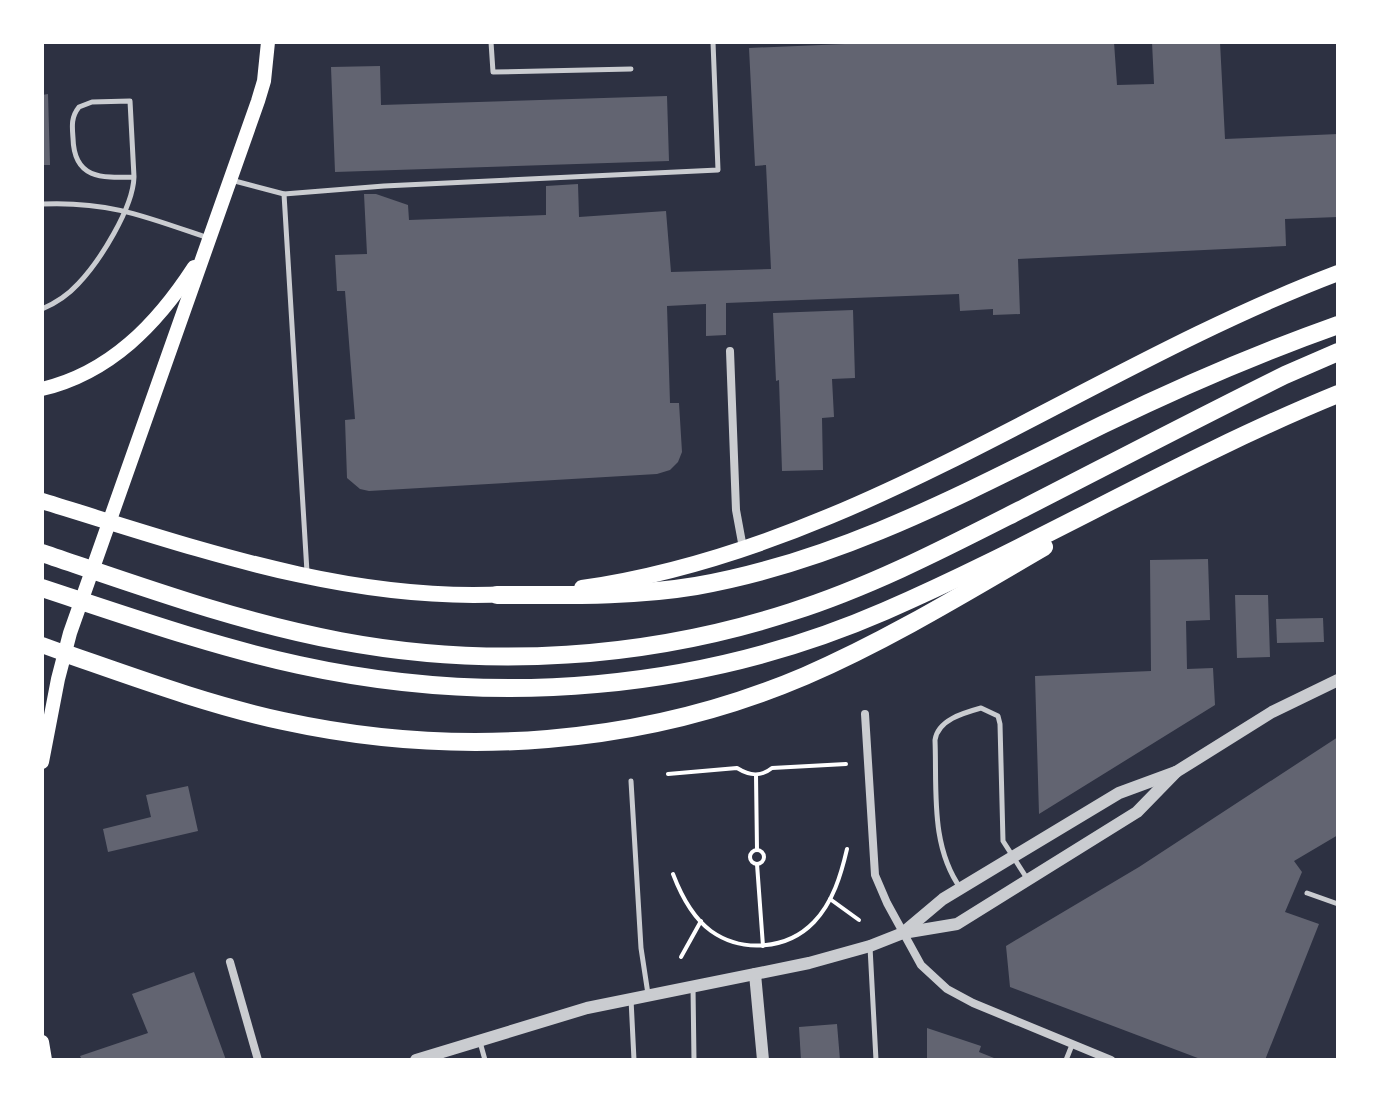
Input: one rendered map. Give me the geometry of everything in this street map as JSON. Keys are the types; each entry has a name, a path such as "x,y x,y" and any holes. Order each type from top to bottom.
{"highway":[{"path":"497,595 584,595 669,590 742,576 818,555 922,515 1148,403 1338,325"},
{"path":"42,553 255,621 372,646 432,653 524,657 659,645 790,612 876,580 1285,375 1338,352"},
{"path":"42,588 207,641 340,674 433,686 478,688 617,683 707,669 797,644 854,624 939,587 1211,449 1338,394"},
{"path":"64,653 240,710 339,732 484,743 618,731 735,702 849,656 898,631 1211,449"}],"main road":[{"path":"42,762 70,633 264,81 268,42"},
{"path":"42,389 90,372 130,345 172,299 209,239"},
{"path":"42,501 307,577 406,592 497,595 574,590 617,583 743,549 842,513 1230,319 1338,273"},
{"path":"42,645 64,653"},
{"path":"42,1042 45,1060"}],"street":[{"path":"730,351 736,510 743,549"},
{"path":"903,933 943,899 1119,793 1176,772 1283,705 1338,680"},
{"path":"865,714 875,875 921,965 947,989 987,1010 1111,1060"},
{"path":"416,1060 432,1058 565,1014 809,963 903,933 957,924 1137,812 1176,772"},
{"path":"230,962 258,1060"},
{"path":"755,974 763,1060"}],"lane":[{"path":"491,42 493,72 631,69"},
{"path":"230,180 284,194 384,186 718,170 713,42"},
{"path":"42,309 66,296 86,275 132,193 134,177 130,101 92,102 79,107 72,124 74,153 78,163 96,176 134,177"},
{"path":"284,194 307,577"},
{"path":"42,204 83,203 125,209 209,239"},
{"path":"962,890 941,848 935,740 937,730 943,723 981,708 998,716 1002,832 1013,859 1028,880"},
{"path":"631,781 641,948 648,995"},
{"path":"1307,893 1338,904"},
{"path":"870,946 876,1060"},
{"path":"693,986 694,1060"},
{"path":"631,998 634,1060"},
{"path":"480,1041 485,1060"},
{"path":"1066,1060 1072,1045"}],"path":[{"path":"668,774 737,768 746,774 756,775 772,768 846,764"},
{"path":"756,775 757,850 763,858 757,864"},
{"path":"673,874 687,904 701,921 725,939 763,946 784,942 814,922 830,899 847,849"},
{"path":"757,850 751,853 750,858 757,864 763,946"},
{"path":"830,899 859,920"},
{"path":"681,957 701,921"}],"building":[{"path":"892,42 1114,42 1117,85 1154,84 1152,42 1220,42 1225,139 1338,134 1338,217 1285,219 1286,246 1018,259 1020,314 993,315 993,309 960,311 959,294 726,303 726,335 706,336 706,304 667,306 670,403 679,403 682,452 670,470 657,474 369,491 360,489 347,478 345,420 355,419 345,291 337,291 335,255 367,254 364,194 376,194 408,205 409,220 546,215 546,186 578,184 579,217 666,211 671,272 771,269 766,165 755,166 749,48"},
{"path":"380,66 381,105 667,96 669,161 335,172 331,67"},
{"path":"48,94 50,165 42,165 42,95"},
{"path":"853,310 855,378 832,379 834,417 822,418 823,470 782,471 773,313"},
{"path":"1208,559 1210,620 1186,621 1187,669 1213,668 1215,705 1039,814 1035,676 1151,671 1150,560"},
{"path":"1235,595 1268,595 1270,657 1237,658"},
{"path":"1323,618 1324,642 1277,643 1276,619"},
{"path":"1338,737 1338,835 1294,861 1302,872 1285,912 1319,924 1265,1060 1203,1060 1010,987 1006,946 1139,867"},
{"path":"188,786 198,831 108,852 103,829 151,817 146,795"},
{"path":"194,972 226,1060 82,1060 80,1056 148,1033 132,994"},
{"path":"837,1024 840,1060 801,1060 799,1027"},
{"path":"927,1028 981,1046 979,1052 999,1060 927,1060"}]}
